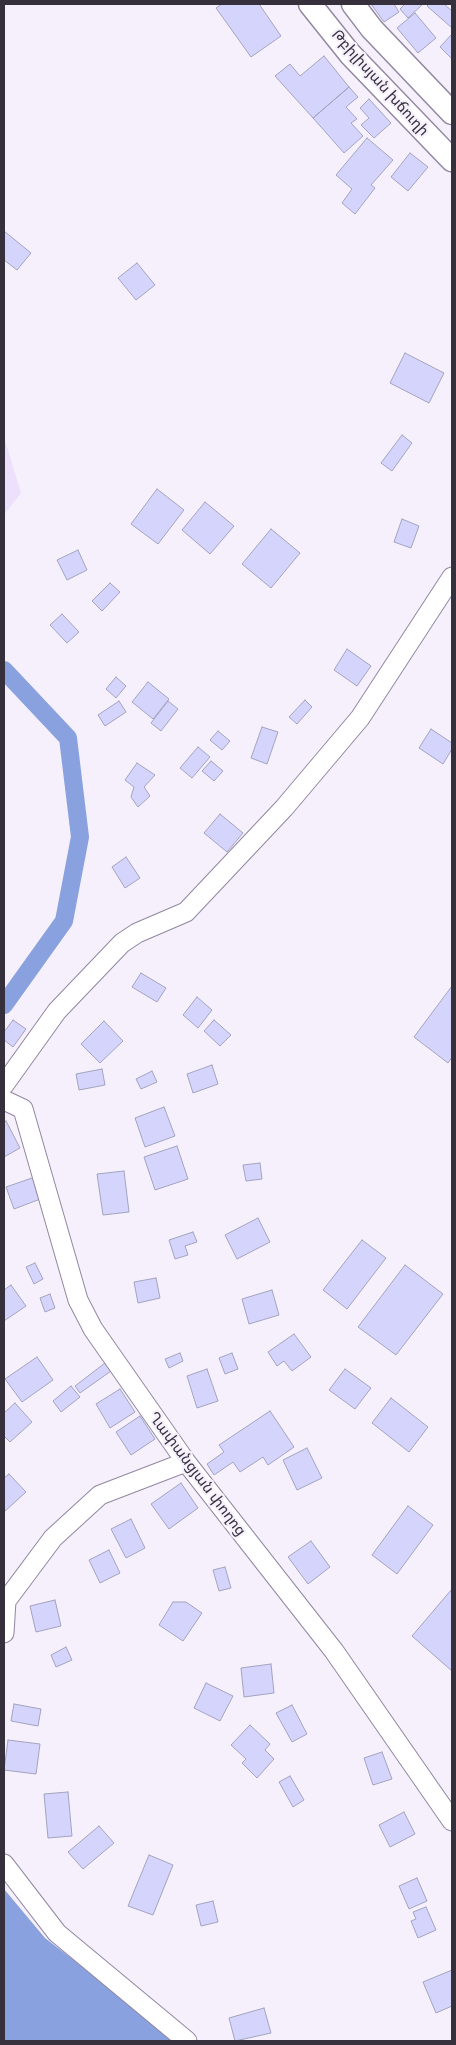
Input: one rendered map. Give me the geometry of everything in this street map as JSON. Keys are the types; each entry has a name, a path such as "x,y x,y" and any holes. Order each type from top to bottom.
{"main road":[{"name":"Թբիլիսյան խճուղի","path":"310,4 350,54 452,160"},
{"name":"Թբիլիսյան խճուղի","path":"353,4 372,29 452,113"}],"street":[{"path":"4,1086 57,1011 122,943 137,933 186,912 284,808 360,718 452,577"},
{"name":"Ղափանցյան փողոց","path":"4,1100 22,1110 78,1300 93,1329 186,1462 334,1651 452,1821"},
{"path":"4,1633 5,1601 53,1538 100,1495 186,1462"},
{"path":"4,1864 57,1933 187,2041"}],"shaded area":[{"path":"4,437 21,493 4,515"}],"water":[{"path":"4,1889 45,1938 169,2033 175,2041 4,2041"}],"building":[{"path":"222,4 259,4 281,36 251,57 216,8"},
{"path":"371,4 394,4 399,12 384,22"},
{"path":"405,4 423,4 408,18 400,9"},
{"path":"429,4 444,4 452,11 452,28 427,6"},
{"path":"415,13 436,38 418,53 397,28"},
{"path":"452,34 452,59 440,47"},
{"path":"324,56 349,87 313,118 275,76 290,64 300,76"},
{"path":"349,87 358,97 346,107 357,119 351,123 363,136 344,153 313,118"},
{"path":"369,99 391,123 374,138 361,125 369,118 360,108"},
{"path":"367,138 393,160 371,185 375,188 355,214 342,203 352,189 336,175"},
{"path":"410,153 428,167 408,191 391,177"},
{"path":"4,231 31,253 17,270 4,260"},
{"path":"137,263 155,285 136,300 118,278"},
{"path":"405,353 444,373 429,403 390,383"},
{"path":"402,435 412,443 392,471 381,463"},
{"path":"157,489 184,510 158,544 131,524"},
{"path":"205,502 234,526 210,554 182,530"},
{"path":"402,519 419,526 411,548 394,542"},
{"path":"271,529 300,553 271,588 242,564"},
{"path":"78,550 87,570 67,580 57,560"},
{"path":"110,583 120,592 102,611 92,601"},
{"path":"62,614 79,632 67,643 50,625"},
{"path":"347,649 371,666 357,686 334,670"},
{"path":"116,677 126,686 116,698 106,689"},
{"path":"148,682 169,699 153,719 132,702"},
{"path":"305,700 312,707 297,724 289,717"},
{"path":"119,701 126,712 105,726 98,715"},
{"path":"168,701 178,709 161,731 151,723"},
{"path":"262,727 278,732 267,764 251,758"},
{"path":"431,729 452,743 452,749 443,764 419,748"},
{"path":"218,731 230,741 222,750 210,740"},
{"path":"198,747 210,757 192,778 180,768"},
{"path":"211,761 223,771 214,781 202,771"},
{"path":"137,763 155,775 144,787 150,796 138,807 131,797 134,787 125,780"},
{"path":"220,814 243,833 227,852 204,833"},
{"path":"126,857 140,878 125,888 112,867"},
{"path":"141,973 166,988 157,1002 132,987"},
{"path":"452,986 452,1057 448,1063 414,1037"},
{"path":"197,997 212,1010 198,1028 183,1015"},
{"path":"13,1020 26,1029 13,1047 4,1040 4,1032"},
{"path":"214,1020 231,1035 220,1046 204,1031"},
{"path":"104,1021 123,1041 100,1063 81,1044"},
{"path":"212,1065 218,1084 193,1093 187,1074"},
{"path":"102,1069 105,1085 79,1090 76,1074"},
{"path":"152,1071 157,1082 141,1089 136,1079"},
{"path":"164,1107 175,1136 145,1147 135,1118"},
{"path":"6,1121 20,1148 4,1157 4,1122"},
{"path":"177,1146 188,1179 155,1190 144,1157"},
{"path":"260,1163 262,1179 246,1181 243,1165"},
{"path":"124,1171 129,1212 103,1215 97,1174"},
{"path":"35,1177 43,1198 14,1209 6,1187"},
{"path":"258,1218 270,1242 237,1259 225,1235"},
{"path":"193,1232 197,1242 185,1246 188,1255 175,1259 169,1240"},
{"path":"362,1240 386,1258 347,1309 323,1290"},
{"path":"35,1263 43,1279 34,1284 26,1267"},
{"path":"405,1265 443,1294 396,1355 358,1327"},
{"path":"156,1278 160,1298 138,1303 134,1282"},
{"path":"11,1285 26,1306 4,1321 4,1290"},
{"path":"272,1290 279,1315 249,1324 242,1299"},
{"path":"50,1294 55,1308 45,1312 40,1298"},
{"path":"294,1334 311,1357 292,1371 284,1361 277,1366 268,1352"},
{"path":"180,1353 183,1361 169,1368 165,1359"},
{"path":"232,1353 238,1369 225,1374 219,1358"},
{"path":"37,1357 53,1380 22,1402 5,1379"},
{"path":"105,1363 111,1371 80,1393 75,1386"},
{"path":"207,1369 218,1401 197,1408 187,1376"},
{"path":"345,1369 371,1388 355,1409 329,1390"},
{"path":"71,1386 80,1397 61,1412 53,1401"},
{"path":"120,1389 135,1412 110,1428 96,1404"},
{"path":"391,1398 428,1427 409,1452 372,1423"},
{"path":"15,1403 32,1422 10,1442 4,1436 4,1413"},
{"path":"270,1411 294,1447 268,1465 263,1457 240,1472 233,1462 214,1475 207,1464 224,1452 219,1445"},
{"path":"140,1416 155,1439 131,1455 116,1432"},
{"path":"307,1448 322,1478 297,1490 283,1460"},
{"path":"9,1474 26,1492 4,1512 4,1478"},
{"path":"181,1483 198,1508 169,1529 151,1504"},
{"path":"408,1506 433,1525 397,1574 372,1555"},
{"path":"131,1519 145,1548 126,1558 111,1529"},
{"path":"311,1541 330,1567 308,1584 288,1557"},
{"path":"109,1550 120,1573 100,1583 89,1560"},
{"path":"225,1567 231,1588 219,1591 213,1570"},
{"path":"452,1589 452,1671 412,1636"},
{"path":"55,1600 61,1626 36,1632 30,1606"},
{"path":"173,1602 186,1602 202,1613 183,1641 159,1625"},
{"path":"66,1647 72,1660 56,1667 51,1655"},
{"path":"271,1664 274,1693 244,1697 241,1668"},
{"path":"206,1683 233,1696 220,1721 194,1708"},
{"path":"14,1704 41,1709 38,1726 11,1721"},
{"path":"292,1705 307,1734 292,1742 276,1713"},
{"path":"250,1725 270,1744 265,1750 274,1759 257,1778 242,1763 246,1759 231,1745"},
{"path":"8,1740 40,1744 36,1774 4,1770"},
{"path":"382,1752 392,1779 373,1785 364,1758"},
{"path":"290,1776 304,1800 293,1807 279,1782"},
{"path":"68,1792 72,1836 48,1838 44,1794"},
{"path":"404,1812 415,1834 390,1847 379,1825"},
{"path":"99,1826 114,1843 83,1869 68,1852"},
{"path":"149,1855 173,1865 153,1915 128,1906"},
{"path":"417,1878 427,1901 409,1909 399,1886"},
{"path":"213,1901 218,1922 201,1926 196,1905"},
{"path":"426,1907 436,1930 418,1938 411,1921 416,1919 413,1912"},
{"path":"452,1970 452,2006 436,2013 423,1982"},
{"path":"264,2008 271,2033 235,2041 229,2018"}],"waterway":[{"path":"4,670 68,738 80,837 64,921 4,1005"}]}
